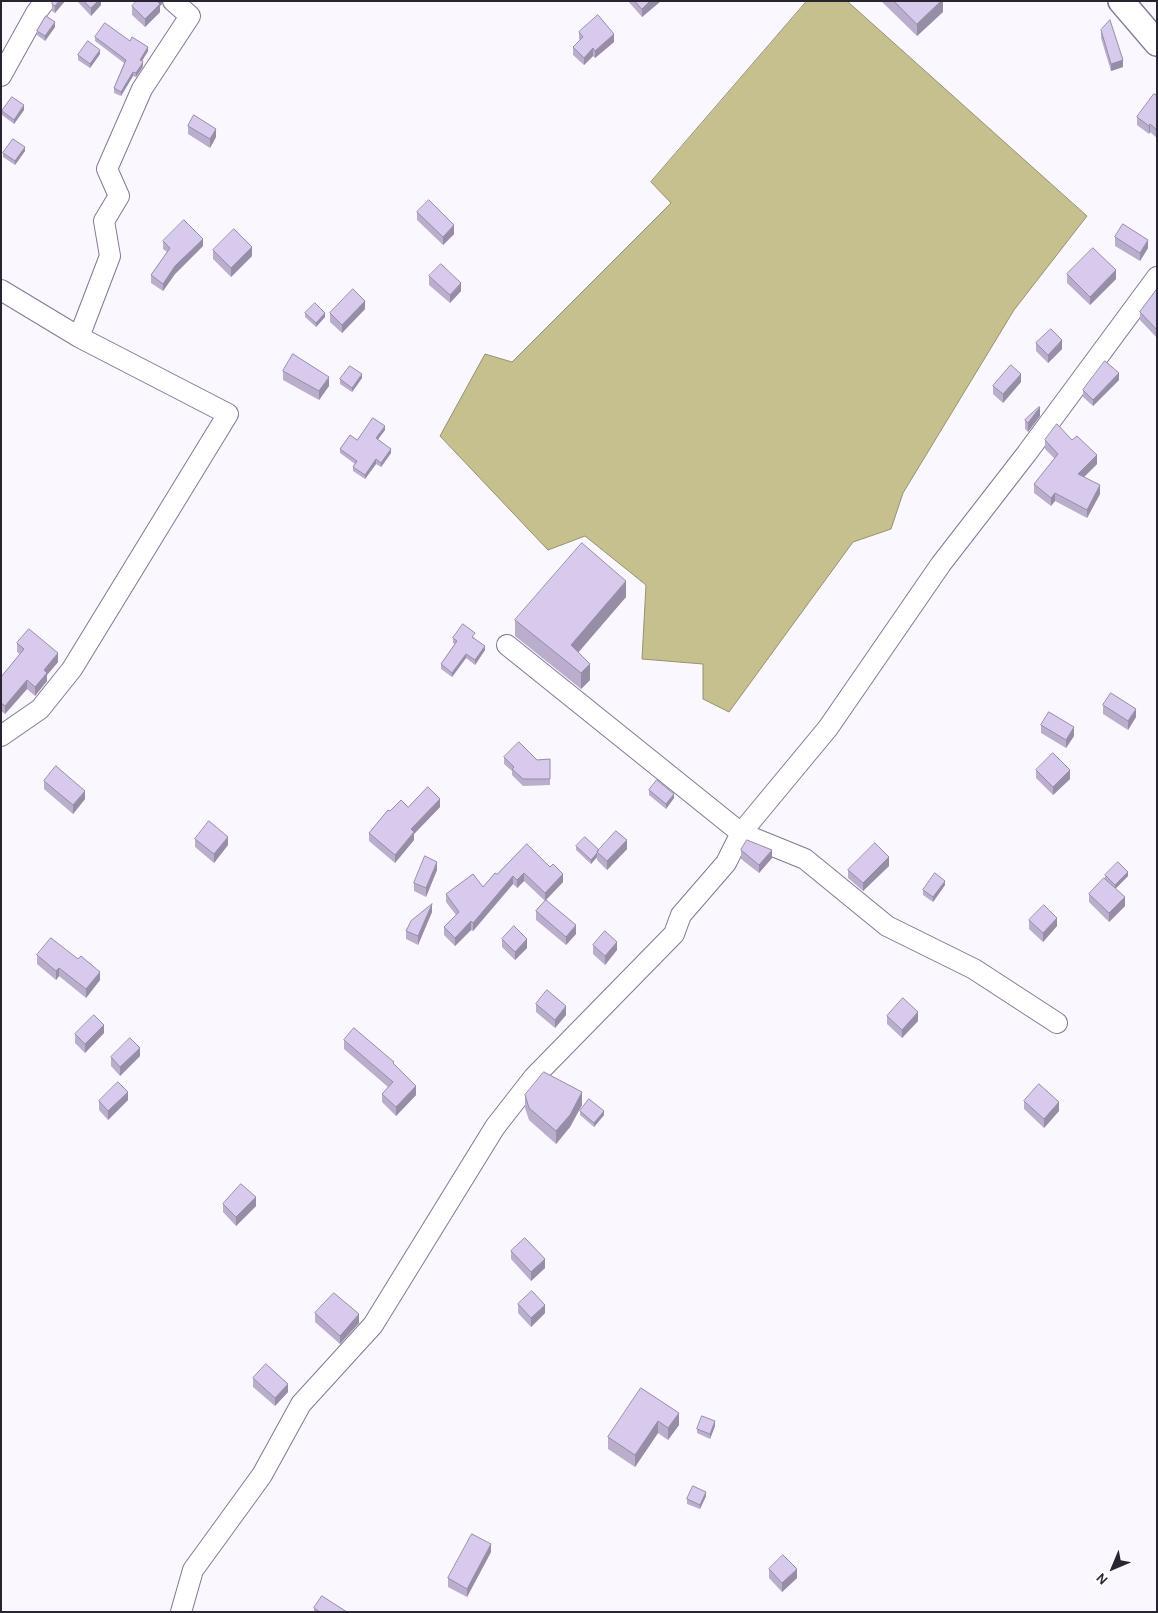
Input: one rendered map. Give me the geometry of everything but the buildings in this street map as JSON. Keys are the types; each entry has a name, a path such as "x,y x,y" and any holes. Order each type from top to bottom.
{"street":[{"path":"1,76 36,13 45,1"},
{"path":"79,337 110,256 104,221 119,196 107,169 142,90 190,16 173,1"},
{"path":"1122,1 1157,43"},
{"path":"180,1612 193,1570 262,1476 301,1404 373,1325 495,1126 534,1077 674,934 681,915 726,863 741,834 828,728 941,564 1027,453 1157,277"},
{"path":"1,290 79,337 228,414 72,669 40,709 1,736"},
{"path":"506,644 741,834 805,859 887,926 974,969 1056,1023"}],"shaded area":[{"path":"807,1 847,1 1087,216 1014,310 903,493 891,529 853,542 729,712 703,699 703,664 642,659 646,585 585,536 548,550 440,436 485,354 512,362 671,203 651,182"}]}
